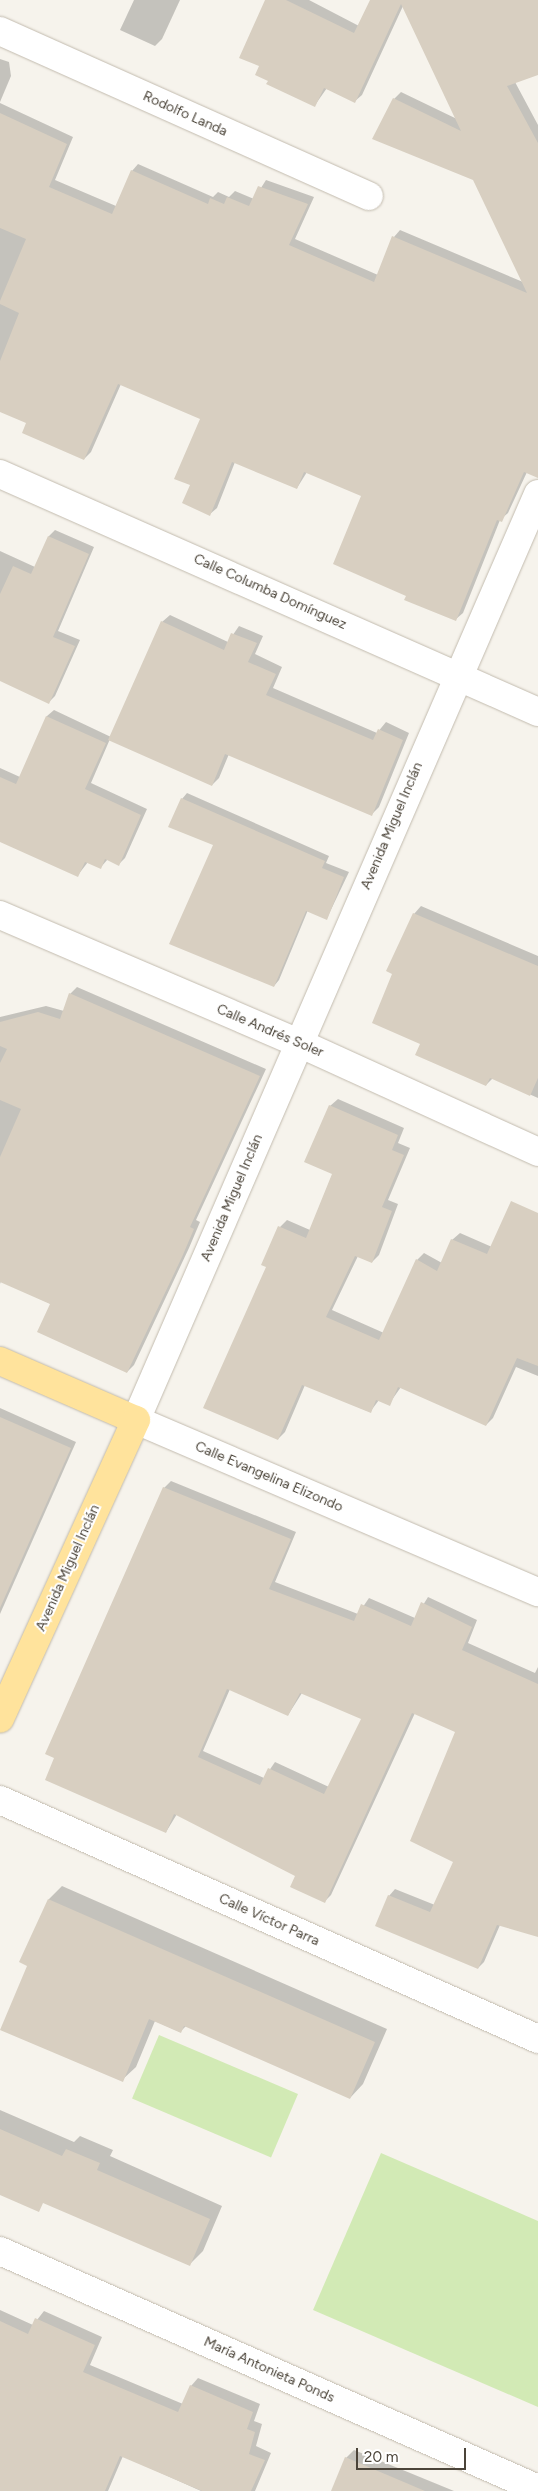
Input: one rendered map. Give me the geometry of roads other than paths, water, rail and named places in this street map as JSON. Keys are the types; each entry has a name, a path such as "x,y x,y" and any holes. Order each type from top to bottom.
{"main road":[{"name":"Calle Evangelina Elizondo","path":"0,1361 136,1420"},
{"name":"Avenida Miguel Inclán","path":"0,1719 136,1420"}],"street":[{"name":"Rodolfo Landa","path":"0,31 369,196"},
{"name":"Calle Columba Domínguez","path":"0,474 458,674 538,712"},
{"name":"Avenida Miguel Inclán","path":"136,1420 458,674 538,494"},
{"name":"Calle Andrés Soler","path":"0,915 299,1043 538,1152"},
{"name":"Calle Evangelina Elizondo","path":"136,1420 538,1592"},
{"name":"Calle Víctor Parra","path":"0,1800 538,2039"},
{"name":"María Antonieta Ponds","path":"0,2251 538,2489"}]}
